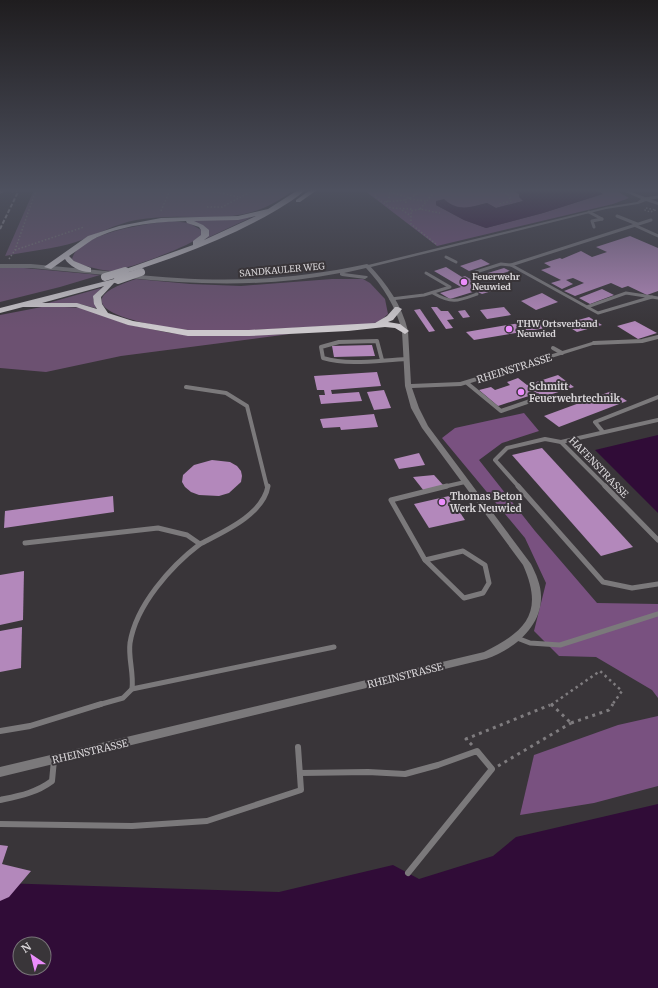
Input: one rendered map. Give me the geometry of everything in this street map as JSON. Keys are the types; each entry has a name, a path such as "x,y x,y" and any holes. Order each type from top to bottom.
{"highway":[{"path":"48,267 91,238 96,236"},
{"path":"183,251 205,236"},
{"path":"1,308 127,270 183,251 219,236"},
{"path":"24,305 118,280 190,254 233,236"},
{"path":"48,267 59,265 68,258 74,250"},
{"path":"68,258 72,263 88,270"},
{"path":"104,313 98,304 97,296 103,289 118,280"},
{"path":"1,308 24,305 70,304 143,326 196,333 224,334 348,328 375,325 394,325 405,331"},
{"path":"375,325 390,318 398,309"},
{"path":"348,328 405,331"}],"street":[{"name":"SANDKAULER WEG","path":"2,266 88,270 212,283 280,280 326,275 491,236"},
{"path":"366,277 363,270 367,266"},
{"name":"RHEINSTRASSE","path":"0,772 465,660 498,650 518,638 528,627 538,602 534,576 527,564 425,426 415,408 408,386 405,331 398,309 375,274 367,266"},
{"path":"326,275 348,274 366,277"},
{"name":"RHEINSTRASSE","path":"366,277 383,288"},
{"name":"RHEINSTRASSE","path":"408,386 441,386 467,383 594,343"}],"lane":[{"path":"511,265 601,236"},
{"path":"446,257 456,262"},
{"path":"476,272 501,264 511,265 598,313 652,298"},
{"path":"392,299 433,293 450,287 426,273"},
{"path":"587,307 626,292 658,298"},
{"path":"433,293 452,302 477,294"},
{"path":"594,343 606,340 638,342 658,337"},
{"path":"382,360 377,341 331,342 324,344 321,347 323,358 329,361 382,360 407,359"},
{"path":"553,348 562,353"},
{"path":"467,383 501,411 539,398"},
{"path":"132,689 134,677 130,645 132,629 152,596 176,564 200,544 224,531 252,511 265,498 268,485 247,406 237,397 215,389 186,387"},
{"path":"603,432 595,422 658,397"},
{"name":"HAFENSTRASSE","path":"561,442 658,420"},
{"path":"561,442 545,439 507,448 495,460 602,582 632,588 658,584"},
{"name":"HAFENSTRASSE","path":"561,442 658,540"},
{"path":"425,560 463,551 485,565 489,583 483,593 464,598 441,578 425,560 391,500 465,482"},
{"path":"25,543 158,528 187,535 200,544"},
{"path":"518,638 530,643 560,645 658,614"},
{"path":"0,731 30,726 123,698 132,689 334,647"},
{"path":"0,824 132,826 207,821 301,790 298,747"},
{"path":"300,773 368,772 405,774 477,752 492,769 408,873"},
{"path":"0,800 35,792 44,788 52,781 54,760"}],"path":[{"path":"2,266 15,250 20,236"},
{"path":"15,250 57,236"},
{"path":"427,236 442,248"},
{"path":"477,752 466,739 550,705 600,671 622,691 609,710 570,722 492,769"},
{"path":"550,705 570,722"}],"shaded area":[{"path":"14,236 90,236 68,244 5,256"},
{"path":"100,236 201,236 186,245 159,256 120,270 112,271 97,269 72,259 77,250 87,242"},
{"path":"424,236 478,236 437,246"},
{"path":"0,268 24,268 100,275 0,302"},
{"path":"136,279 190,284 241,286 332,279 363,279 370,283 385,299 388,314 380,321 372,324 234,331 196,331 171,328 157,326 124,317 111,311 103,305 103,297 113,288"},
{"path":"101,288 93,299 97,307 95,308 80,304 48,303"},
{"path":"47,306 83,308 126,324 170,333 214,336 290,334 121,356 46,372 0,368 0,315"},
{"path":"524,413 539,431 502,443 479,460 535,531 597,603 658,604 658,698 652,690 596,657 559,656 534,631 546,583 525,538 442,438 455,428"},
{"path":"658,435 658,513 595,450"},
{"path":"658,716 658,786 594,803 520,815 534,755 618,725"},
{"path":"658,804 658,988 0,988 0,883 279,892 393,865 419,879 493,856 516,837"}],"building":[{"path":"630,236 658,248 658,291 647,295 628,286 622,288 611,283 575,296 564,291 584,283 573,278 566,280 573,284 562,289 551,283 561,280 541,270 551,267 544,263 560,258 562,259 581,251 592,257 607,252 596,247"},
{"path":"481,259 490,264 469,271 460,266"},
{"name":"Feuerwehr Neuwied","path":"446,267 462,277 465,276 492,291 482,294 476,291 450,299 440,293 461,287 434,271"},
{"path":"504,268 510,271 481,280 475,277"},
{"path":"602,289 614,295 590,304 579,298"},
{"path":"542,293 558,302 536,310 521,301"},
{"path":"431,307 437,307 441,311 448,311 454,319 447,320 453,328 446,329"},
{"path":"504,307 511,315 487,319 480,310"},
{"path":"420,309 435,331 429,332 414,310"},
{"path":"465,310 470,317 463,318 458,311"},
{"path":"589,317 602,325 577,332 564,324"},
{"name":"THW Ortsverband Neuwied","path":"543,319 552,327 474,340 466,332"},
{"path":"635,321 657,333 638,339 617,326"},
{"path":"372,345 375,356 334,357 332,346"},
{"path":"377,372 381,386 331,390 332,394 359,392 362,401 321,404 319,395 325,395 324,390 317,390 314,376"},
{"name":"Schmitt Feuerwehrtechnik","path":"558,375 574,387 543,397 538,393 498,406 479,390 491,387 495,390 510,385 507,382 518,378 527,385"},
{"path":"384,390 391,408 374,410 367,392"},
{"path":"612,391 627,401 559,427 544,416"},
{"path":"374,414 378,427 341,430 340,427 323,428 320,419"},
{"path":"542,448 633,547 601,556 512,455"},
{"path":"419,453 425,465 399,469 394,459"},
{"path":"212,460 230,462 237,466 241,471 241,482 229,493 219,496 199,495 191,492 182,482 183,475 194,465"},
{"path":"434,475 444,486 424,491 413,477"},
{"path":"113,496 114,512 4,528 5,511"},
{"path":"449,496 465,520 429,528 414,504"},
{"path":"24,571 23,620 0,625 0,575"},
{"path":"22,627 21,668 0,672 0,631"},
{"path":"0,845 8,846 2,864 31,871 9,897 0,901"}],"place":[{"name":"Feuerwehr Neuwied","path":"464,282"},
{"name":"THW Ortsverband Neuwied","path":"509,329"},
{"name":"Schmitt Feuerwehrtechnik","path":"521,392"},
{"name":"Thomas Beton Werk Neuwied","path":"442,502"}]}
